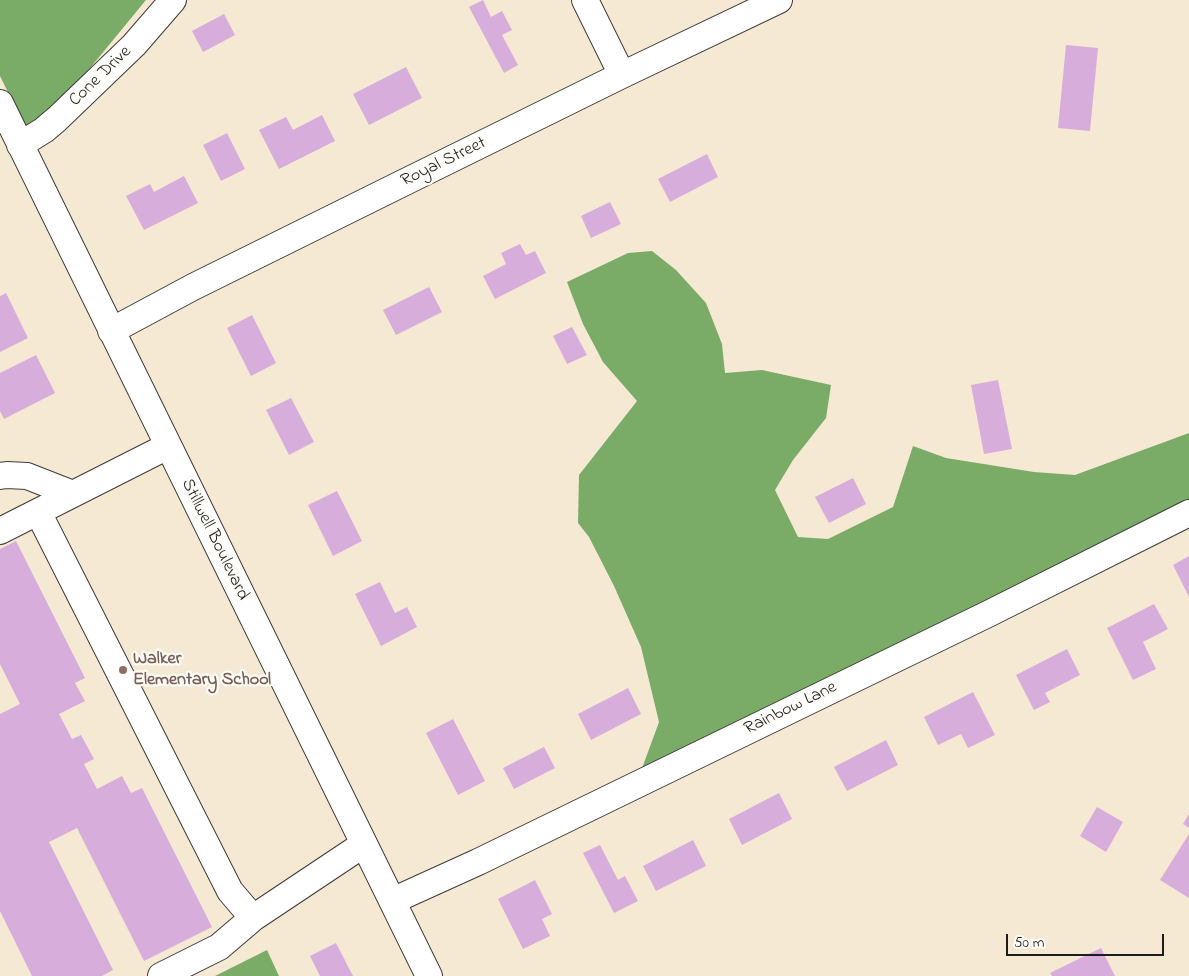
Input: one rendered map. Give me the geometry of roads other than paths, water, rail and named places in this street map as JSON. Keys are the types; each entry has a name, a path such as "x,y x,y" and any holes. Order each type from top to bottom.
{"street":[{"name":"Cone Drive","path":"20,145 44,130 57,119 134,45 173,0"},
{"path":"585,0 622,75"},
{"name":"Royal Street","path":"112,330 193,287 622,75 779,0"},
{"name":"Stillwell Boulevard","path":"0,103 429,976"},
{"path":"0,531 168,446"},
{"path":"0,476 27,476 73,494"},
{"path":"38,512 230,891 253,918"},
{"name":"Rainbow Lane","path":"392,901 577,814 990,613 1189,513"},
{"path":"161,976 219,946 253,918 364,844"}],"place":[{"name":"Walker Elementary School","path":"123,670"}]}
